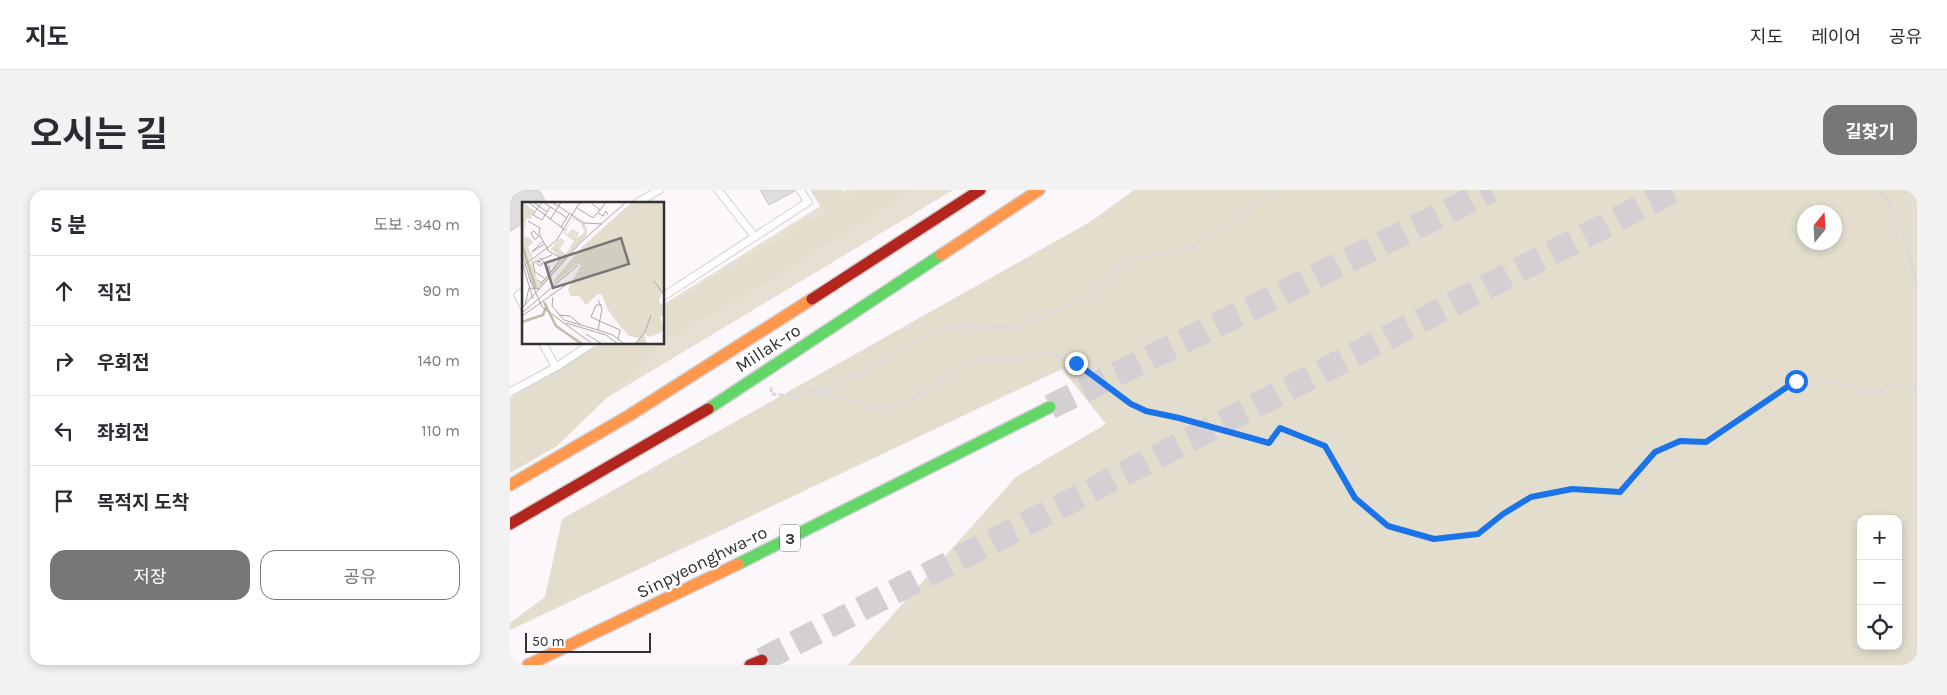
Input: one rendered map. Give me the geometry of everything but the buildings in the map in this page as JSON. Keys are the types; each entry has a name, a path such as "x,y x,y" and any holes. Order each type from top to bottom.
{"main road":[{"name":"Millak-ro","path":"510,485 608,429 705,370 980,190"},
{"name":"Millak-ro","path":"510,524 696,417 1039,190"},
{"name":"Sinpyeonghwa-ro","path":"528,665 710,578 1050,406"},
{"path":"750,665 762,660"}],"lane":[{"path":"638,202 658,190"},
{"path":"718,190 755,237"},
{"path":"665,295 808,202 800,190"},
{"path":"522,292 518,295 522,303"},
{"path":"544,345 556,367"},
{"path":"510,392 556,367 589,345"}],"path":[{"path":"769,369 771,394 792,396 832,386 952,325 1016,327 1092,296 1123,261 1188,250 1211,232 1241,217 1275,190"},
{"path":"1883,190 1881,194 1889,202 1899,221 1917,284"},
{"path":"812,391 890,411 925,391 964,362 995,357 1015,361 1044,352 1076,363 1131,404 1146,411 1179,418 1269,443 1280,428 1325,446 1355,498 1388,526 1434,539 1478,534 1503,514 1531,497 1572,489 1620,492 1655,452 1680,441 1706,442 1796,381 1829,380 1876,393 1891,384 1917,388"}],"shaded area":[{"path":"810,190 842,190 847,198 859,190 912,190 782,273 665,341 665,305 825,213"},
{"path":"846,190 953,190 510,456 599,345 665,345 665,303"},
{"path":"1134,190 1917,190 1917,665 848,665 1016,477 1106,424 1062,369 510,630 510,623 545,597 562,519 1090,222"},
{"path":"598,345 661,345 557,446 510,473 510,398"}],"tunnel":[{"path":"1050,407 1491,190"},
{"path":"762,660 1674,190"}],"traffic: fast":[{"path":"708,409 941,255"},
{"path":"738,564 1050,407"}],"traffic: slow":[{"path":"941,255 1039,190"},
{"path":"510,485 630,415 812,299"},
{"path":"528,665 738,564"}],"traffic: jam":[{"path":"812,299 980,190"},
{"path":"510,524 708,409"},
{"path":"750,665 762,660"}],"route":[{"path":"1076,363 1131,404 1146,411 1241,434 1269,443 1280,428 1325,446 1355,498 1388,526 1434,539 1478,534 1503,514 1531,497 1572,489 1620,492 1655,452 1680,441 1706,442 1796,381"}]}
